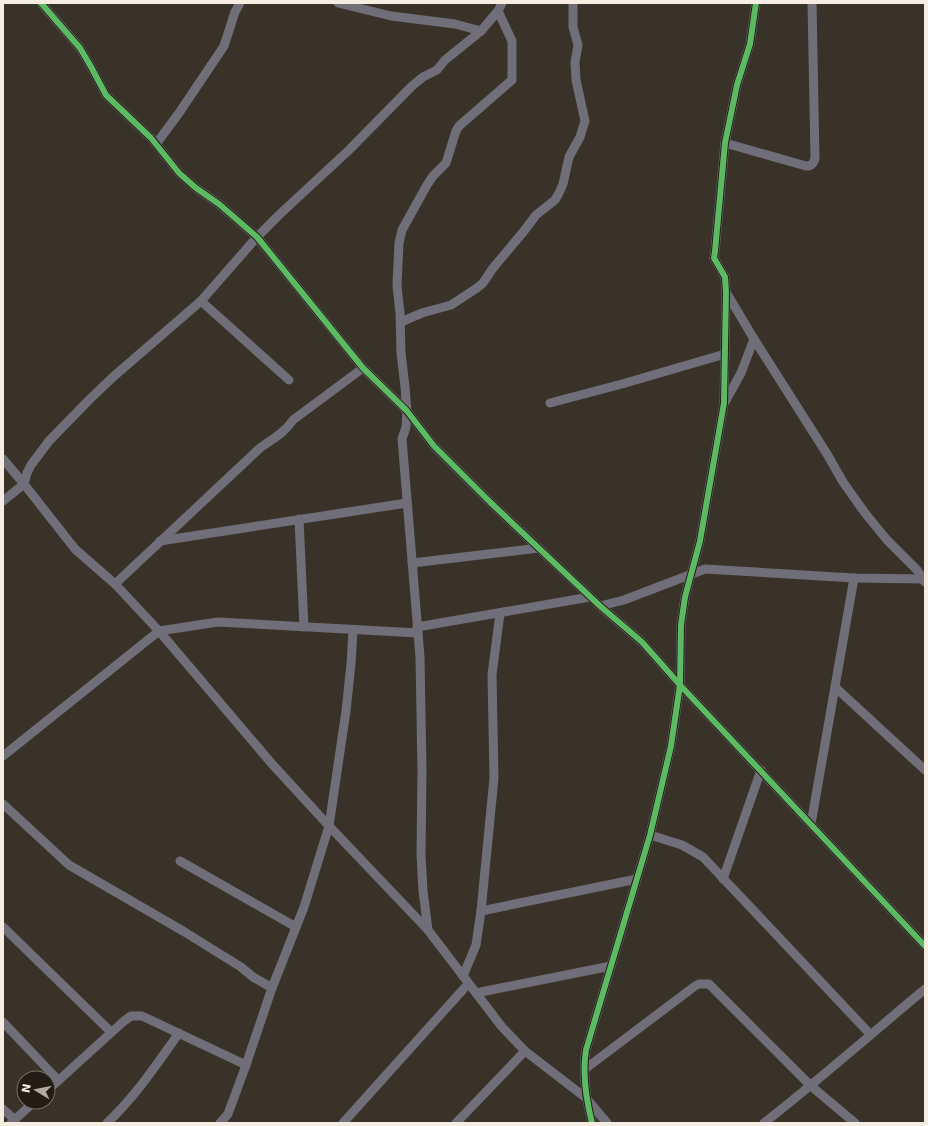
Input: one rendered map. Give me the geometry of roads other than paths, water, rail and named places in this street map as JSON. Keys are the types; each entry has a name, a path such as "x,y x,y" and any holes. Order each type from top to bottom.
{"street":[{"path":"41,3 80,48 106,95 141,127 179,173 196,188 219,204 257,237 363,368 407,411 434,446 490,502 590,597 642,642 680,685 925,946"},
{"path":"156,144 179,113 224,46 235,12 240,3"},
{"path":"338,3 392,16 455,24 481,31"},
{"path":"401,322 422,313 452,304 477,288 536,215 554,200 559,193 563,184 569,157 580,137 585,121 576,80 578,45 573,27 574,3"},
{"path":"592,1123 586,1098 586,1050 650,835 671,746 680,685 681,625 685,597 700,541 724,403 725,277 714,258 725,143 737,85 750,44 756,3"},
{"path":"725,143 806,166 810,166 814,162 816,158 812,3"},
{"path":"3,501 24,484 31,465 49,441 64,425 113,377 201,301 257,237 280,214 348,151 412,86 423,77 437,70 445,60 481,31 500,7"},
{"path":"428,930 421,855 422,771 420,678 402,439 406,426 407,411 401,353 401,322 396,278 399,243 402,230 427,185 446,163 456,131 459,126 512,80 512,41 500,7"},
{"path":"726,292 843,482 886,540 917,570 924,580"},
{"path":"201,301 289,380"},
{"path":"724,403 742,372 754,339"},
{"path":"550,404 725,354"},
{"path":"115,584 260,448 276,438 293,420 363,368"},
{"path":"3,460 24,484 75,549 115,584 159,630 272,764 428,930 502,1027 525,1051 586,1098 607,1123"},
{"path":"160,541 407,502"},
{"path":"299,520 304,627"},
{"path":"412,563 539,548"},
{"path":"600,606 624,600 705,569 854,578 924,580"},
{"path":"811,824 854,578"},
{"path":"3,756 159,630 218,622 353,630 417,630 590,597"},
{"path":"343,1123 466,980 476,945 481,911 494,778 492,675 500,613"},
{"path":"220,1123 228,1114 272,988 304,907 329,826 346,711 353,630"},
{"path":"835,687 925,770"},
{"path":"723,879 761,770"},
{"path":"3,804 69,865 241,966 253,978 272,988"},
{"path":"650,835 682,845 703,857 870,1034"},
{"path":"180,861 296,927"},
{"path":"481,911 637,879"},
{"path":"3,927 111,1032"},
{"path":"476,993 611,966"},
{"path":"585,1069 695,986 704,983 709,984 811,1086 855,1123"},
{"path":"764,1123 811,1086 870,1034 925,990"},
{"path":"3,1022 58,1080 124,1020 131,1016 142,1016 246,1065"},
{"path":"107,1123 122,1108 179,1033"},
{"path":"456,1123 525,1051"},
{"path":"3,1109 13,1121 25,1110"}]}
